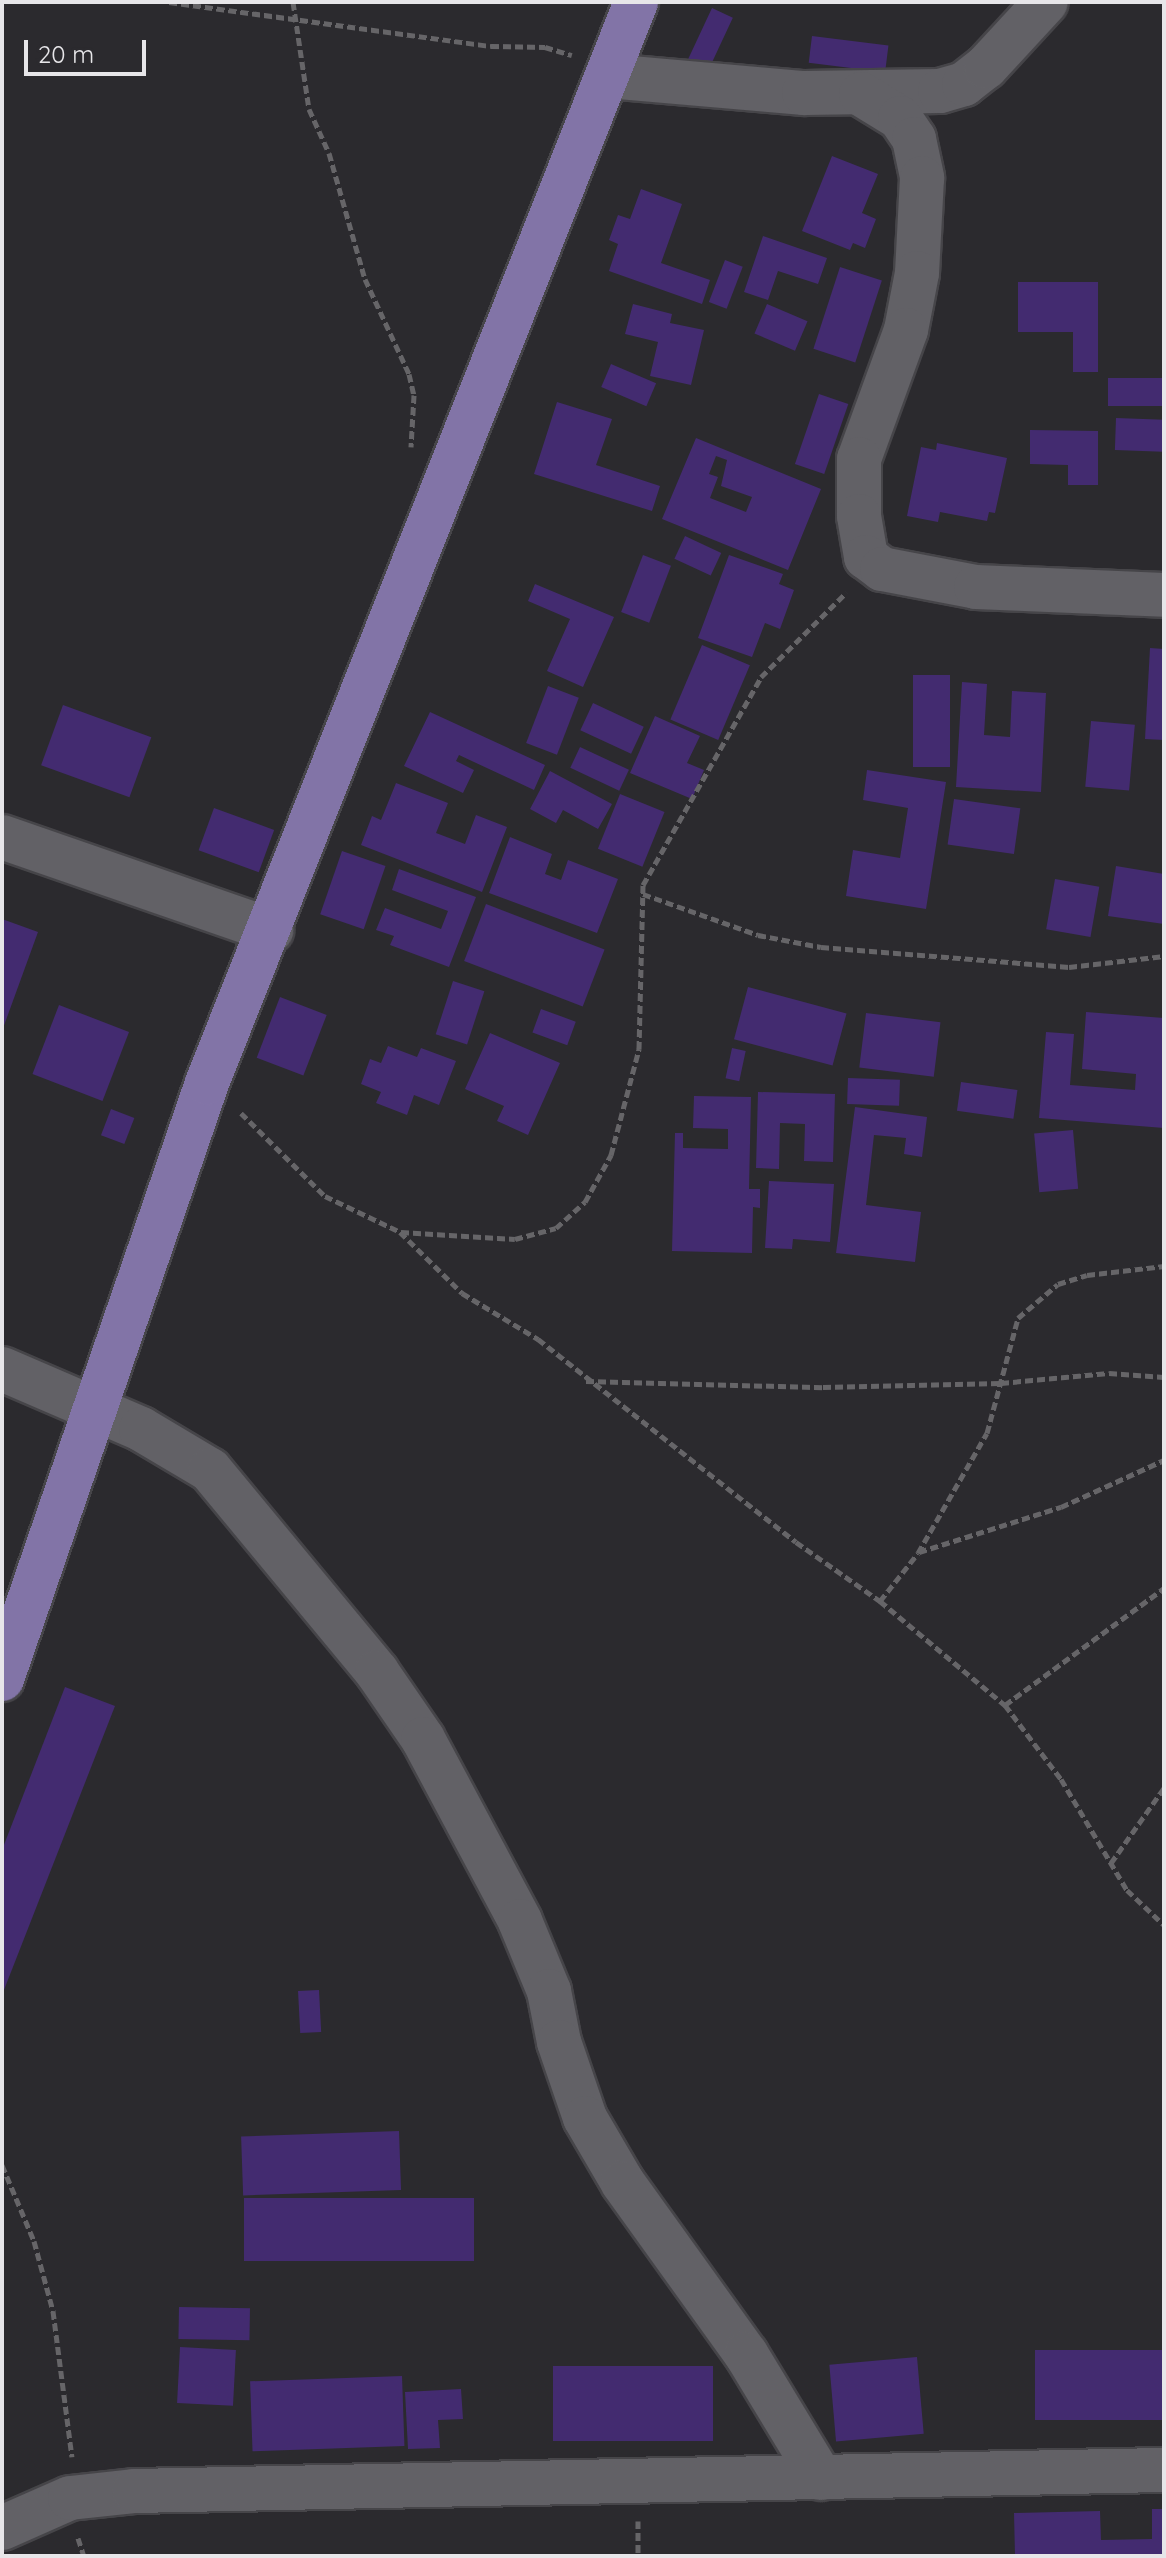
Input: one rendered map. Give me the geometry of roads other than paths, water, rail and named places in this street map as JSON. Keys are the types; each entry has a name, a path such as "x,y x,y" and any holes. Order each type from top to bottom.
{"main road":[{"path":"2,1679 207,1083 271,930 409,569 636,2"}],"street":[{"path":"608,76 861,94 913,94 964,84 1046,2"},
{"path":"861,94 900,118 914,139 922,178 917,273 906,330 859,459 859,516 866,557 892,572 976,587 1164,595"},
{"path":"2,837 271,930"},
{"path":"2,1369 190,1454 210,1470 377,1672 423,1739 520,1921 549,1991 559,2042 585,2118 623,2183 746,2354 821,2478"},
{"path":"2,2528 70,2498 134,2491 1164,2470"}]}
